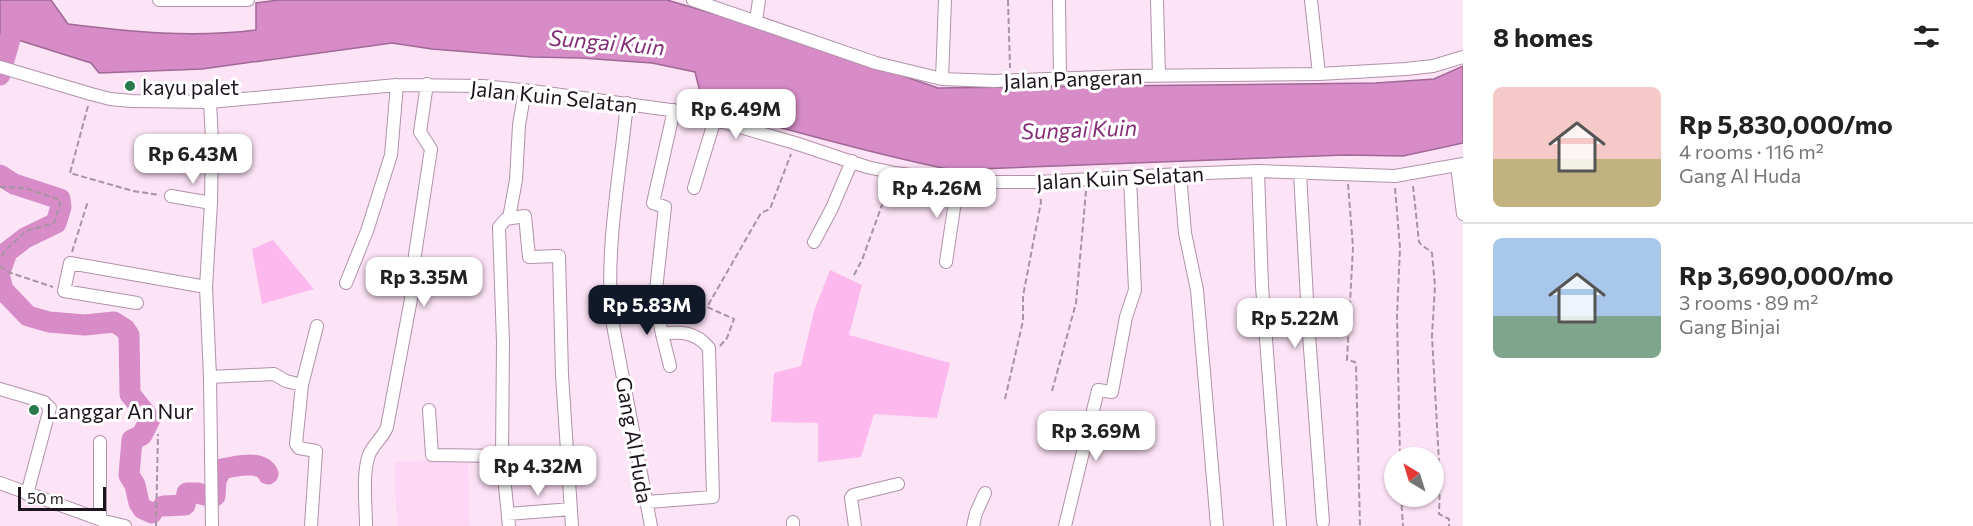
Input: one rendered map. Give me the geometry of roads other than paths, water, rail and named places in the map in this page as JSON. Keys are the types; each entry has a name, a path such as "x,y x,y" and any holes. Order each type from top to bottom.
{"street":[{"path":"159,0 248,0"},
{"name":"Jalan Pangeran","path":"693,0 876,63 942,79 1010,80 1319,74 1433,66 1463,57"},
{"path":"756,21 759,0"},
{"path":"942,79 945,0"},
{"path":"1059,0 1060,78"},
{"path":"1157,0 1159,76"},
{"path":"1311,0 1319,74"},
{"name":"Jalan Kuin Selatan","path":"5,69 110,99 132,101 210,102 427,84 525,90 674,110 795,142 867,167 958,181 1039,182 1258,171 1395,176 1460,165"},
{"path":"366,526 366,463 387,427 411,299 413,268 431,149 420,132 427,84"},
{"path":"346,283 367,231 391,154 397,85"},
{"path":"509,218 516,180 519,125 525,90"},
{"path":"210,102 211,203 206,287 212,526"},
{"name":"Gang Al Huda","path":"627,103 612,234 610,296 612,320 651,526"},
{"path":"670,366 655,299 665,207 653,203 674,110"},
{"path":"694,189 715,119"},
{"path":"814,242 832,208 852,161"},
{"path":"1460,165 1463,214"},
{"path":"1258,171 1262,286 1280,526"},
{"path":"1300,173 1323,522"},
{"path":"1180,174 1187,246 1197,290 1217,526"},
{"path":"1065,526 1098,390 1112,392 1126,317 1135,290 1130,177"},
{"path":"946,262 958,181"},
{"path":"171,196 211,203"},
{"path":"571,509 508,520 502,456 503,342 499,227 509,218 525,216 529,257 559,256 562,375 571,509 572,526"},
{"path":"137,303 64,291 70,263 206,287"},
{"path":"311,526 316,451 299,448 296,444 302,385 317,326"},
{"path":"647,502 713,497 709,348 704,342 688,333 680,331 662,334"},
{"path":"210,377 274,374 286,381 302,385"},
{"path":"0,389 46,403 50,408 27,494"},
{"path":"429,410 432,455 502,456"},
{"path":"100,442 102,522"},
{"path":"0,483 102,522 125,526"},
{"path":"855,526 851,498 854,495 898,484"},
{"path":"974,526 976,513 985,493"}],"water":[{"name":"Sungai Kuin","path":"0,0 51,0 68,24 139,32 208,34 256,30 256,3 279,0 667,0 766,29 938,88 1376,83 1434,79 1463,66 1463,143 1403,156 1345,155 953,170 704,108 695,72 652,63 532,57 432,49 392,43 202,69 99,73 91,63 15,39 0,37"}],"waterway":[{"path":"0,75 16,17"},
{"path":"0,175 14,184 60,199 61,207 56,223 25,238 7,252 0,272"},
{"path":"0,278 3,290 28,316 49,322 85,325 114,322 125,329 129,335 130,394 150,419 142,435 132,440 129,475 135,485 139,503 143,509 152,513"},
{"path":"215,496 216,480 222,469 254,465 268,474"},
{"path":"163,506 185,505 187,493 209,496"}],"place":[{"name":"kayu palet","path":"130,86"},
{"name":"Langgar An Nur","path":"34,410"}]}
